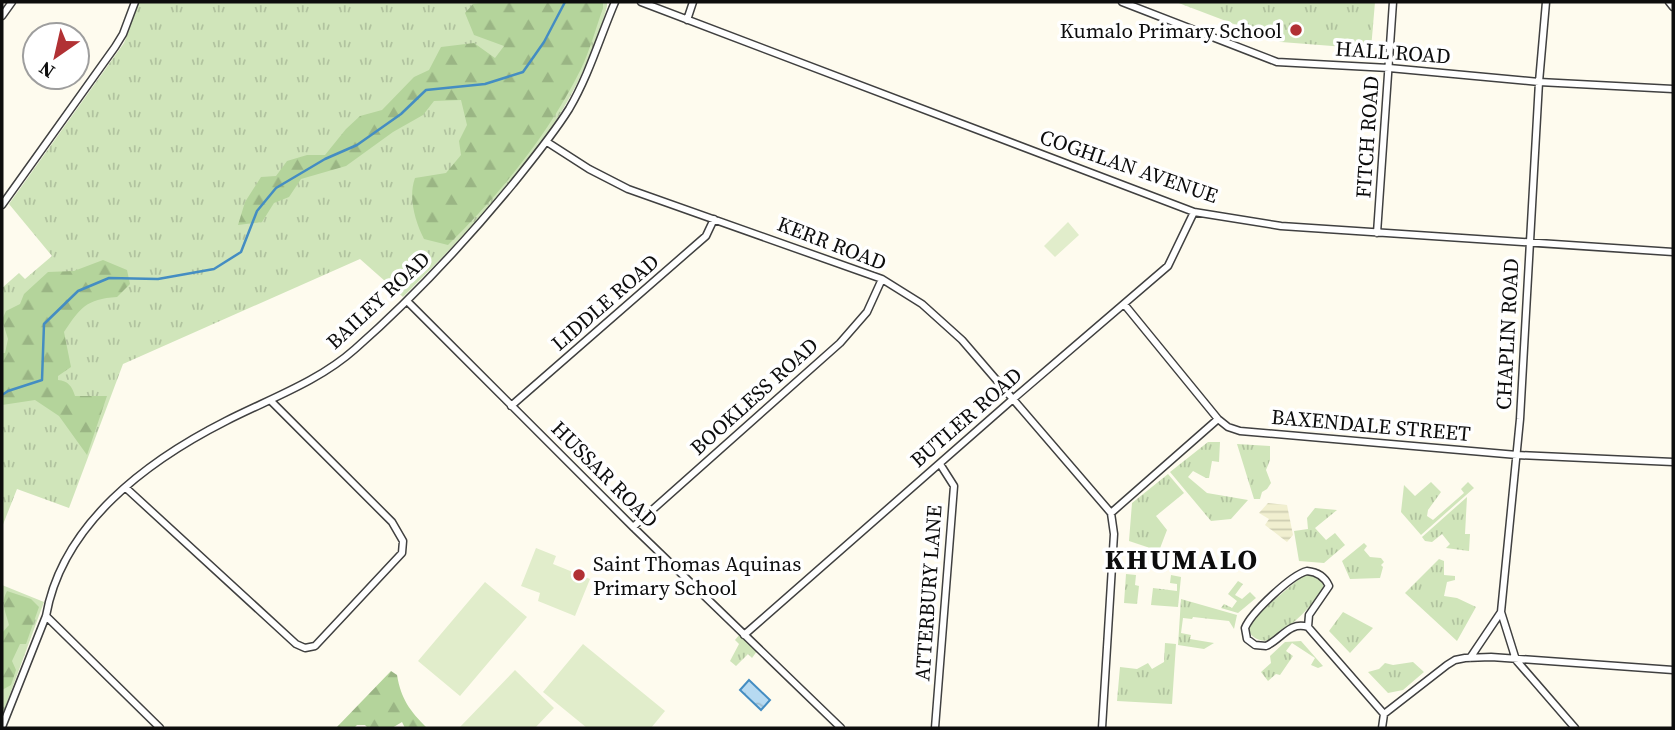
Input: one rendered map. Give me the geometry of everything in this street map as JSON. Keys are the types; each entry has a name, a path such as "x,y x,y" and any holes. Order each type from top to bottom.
{"street":[{"path":"2,16 12,2"},
{"path":"2,205 115,47 135,2"},
{"name":"BAILEY ROAD","path":"2,727 46,617 56,581 81,534 126,488 171,452 228,419 271,401 337,364 407,301 480,224 547,142 579,90 615,2"},
{"name":"COGHLAN AVENUE","path":"641,2 1194,212 1281,226 1673,252"},
{"path":"687,20 693,2"},
{"name":"HALL ROAD","path":"1122,2 1277,62 1390,68 1539,82 1673,89"},
{"name":"FITCH ROAD","path":"1377,233 1394,2"},
{"name":"CHAPLIN ROAD","path":"1468,658 1501,612 1517,455 1545,2"},
{"path":"1669,2 1673,7"},
{"name":"KERR ROAD","path":"547,142 609,181 882,279 922,304 962,340 1111,513"},
{"name":"BUTLER ROAD","path":"744,635 1168,266 1194,212"},
{"name":"LIDDLE ROAD","path":"512,406 706,236 714,219"},
{"name":"BOOKLESS ROAD","path":"633,527 840,343 867,312 882,279"},
{"name":"HUSSAR ROAD","path":"407,301 633,527 841,728"},
{"name":"BAXENDALE STREET","path":"1124,304 1218,419 1228,427 1254,433 1517,455 1673,462"},
{"path":"126,488 296,644 304,648 315,646 402,553 403,541 392,522 271,401"},
{"path":"1102,728 1114,534 1111,513 1218,419"},
{"name":"ATTERBURY LANE","path":"935,728 954,486 940,464"},
{"path":"1308,627 1308,615 1329,586 1325,579 1307,571 1292,578 1250,618 1244,633 1247,639 1261,647 1271,645 1293,626 1308,627 1384,714"},
{"path":"1501,612 1516,660 1574,728"},
{"path":"46,617 160,728"},
{"path":"1382,728 1384,714 1447,665 1468,658 1673,670"}],"shaded area":[{"path":"1268,503 1287,505 1293,535 1287,542 1265,525 1269,519 1259,513"}],"green space":[{"path":"139,2 607,2 603,21 577,83 536,150 458,241 403,297 360,259 123,364 69,508 17,489 2,527 2,288 19,273 25,279 52,256 9,204 124,43"},
{"path":"603,2 603,8 581,69 554,117 505,184 448,245 424,239 415,217 412,193 415,178 446,173 461,155 459,141 467,125 461,100 434,101 423,115 393,132 346,166 301,179 289,197 274,203 262,222 238,225 245,202 261,177 276,176 287,161 307,155 325,155 360,116 382,110 414,77 429,70 441,47 474,43 495,58 504,46 474,35 465,13 473,4"},
{"path":"1176,2 1375,2 1371,49 1281,42"},
{"path":"1068,222 1079,235 1055,257 1044,246"},
{"path":"103,260 127,270 130,284 117,297 91,303 75,317 64,332 71,367 58,376 58,380 69,385 75,396 107,396 87,455 59,416 35,400 2,405 2,353 5,353 8,339 2,320 6,311 20,304 24,294 48,272 74,271"},
{"path":"1208,442 1220,442 1219,462 1212,461 1209,478 1193,471 1188,477 1207,493 1248,500 1231,519 1211,521 1170,472"},
{"path":"1237,444 1270,446 1270,460 1266,470 1271,483 1262,492 1260,499 1254,499"},
{"path":"1168,474 1184,493 1156,516 1167,530 1159,551 1129,541 1132,503"},
{"path":"1431,482 1441,492 1428,510 1427,516 1433,520 1464,493 1461,489 1468,482 1474,488 1421,535 1401,512 1404,485 1415,496"},
{"path":"1467,497 1465,534 1470,534 1469,551 1446,548 1450,544 1442,534 1432,542 1425,541 1422,537"},
{"path":"1315,508 1337,510 1315,528 1326,540 1335,533 1345,545 1324,563 1299,561 1294,531 1308,529 1307,518"},
{"path":"1364,543 1367,546 1364,550 1370,557 1381,558 1384,562 1381,565 1383,567 1380,578 1350,579 1342,561"},
{"path":"536,548 556,556 553,564 590,579 575,616 538,601 540,593 521,586"},
{"path":"1439,559 1444,561 1444,575 1455,576 1455,580 1447,582 1444,596 1457,598 1476,607 1457,641 1405,593"},
{"path":"1306,573 1324,584 1309,607 1269,640 1262,641 1252,636 1249,627 1254,617"},
{"path":"1126,574 1136,575 1135,585 1139,586 1137,604 1124,603"},
{"path":"1171,575 1181,577 1178,607 1151,605 1153,588 1177,591 1177,584 1170,583"},
{"path":"1238,581 1243,584 1235,595 1242,599 1250,592 1256,598 1238,613 1221,608 1224,604 1232,608 1237,601 1228,594"},
{"path":"485,582 527,617 460,696 418,661"},
{"path":"2,585 44,602 2,716"},
{"path":"7,591 31,599 39,607 26,644 20,644 12,661 16,670 11,685 2,690 2,633 9,625 4,604"},
{"path":"1181,599 1237,615 1234,629 1229,621 1183,618 1181,633 1191,635 1190,639 1214,643 1204,649 1178,645"},
{"path":"1343,612 1373,628 1350,653 1329,631"},
{"path":"740,634 757,651 752,658 748,654 736,666 730,661 739,644 735,640"},
{"path":"1301,641 1323,666 1318,668 1311,665 1315,658 1292,643 1286,651 1293,656 1280,675 1276,674 1268,681 1261,672 1271,663 1270,656 1285,642"},
{"path":"1165,643 1176,644 1172,704 1117,701 1120,667 1137,669 1148,663 1152,669 1164,662"},
{"path":"583,644 665,711 651,728 587,728 543,692"},
{"path":"1413,662 1424,672 1403,690 1388,693 1368,672 1379,669 1385,663 1393,665"},
{"path":"515,670 554,708 535,728 459,728"},
{"path":"391,671 397,675 407,704 427,728 405,728 402,722 392,728 357,725 354,728 336,728"}],"water":[{"path":"749,680 770,700 761,710 740,690"}],"waterway":[{"path":"2,395 42,380 44,324 78,291 109,278 158,279 214,269 241,252 257,211 276,188 325,159 357,145 401,114 426,90 485,84 523,72 544,42 565,2"}],"place":[{"name":"Kumalo Primary School","path":"1296,30"},
{"name":"Saint Thomas Aquinas Primary School","path":"579,575"}],"district":[{"name":"KHUMALO","path":"1182,559"}]}
